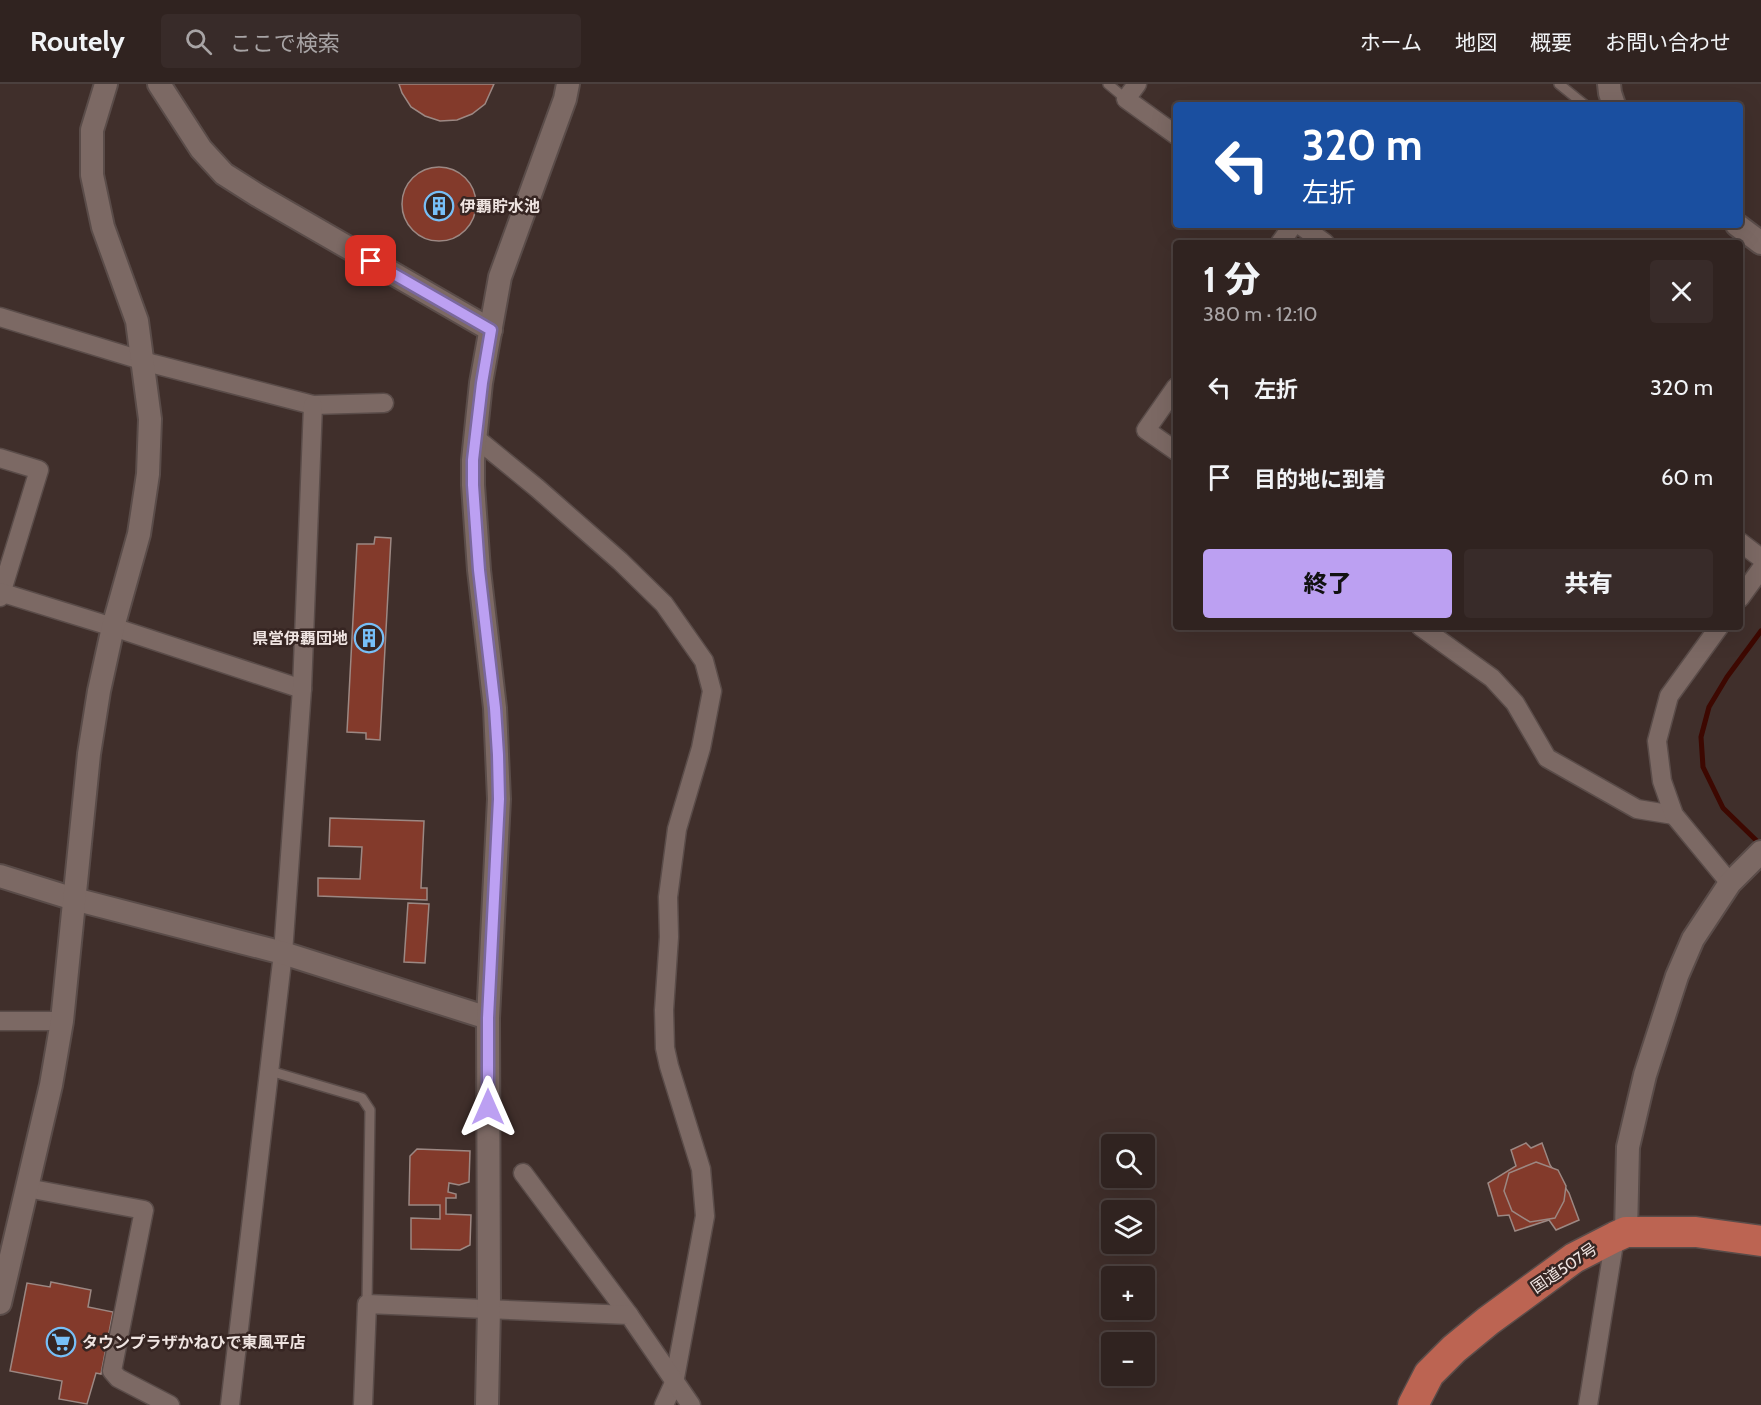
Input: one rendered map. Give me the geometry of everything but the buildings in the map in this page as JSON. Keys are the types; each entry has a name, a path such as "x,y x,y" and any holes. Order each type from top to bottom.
{"highway":[{"name":"国道507号","path":"1413,1405 1429,1374 1454,1349 1488,1321 1574,1258 1620,1235 1696,1232 1761,1241"}],"street":[{"path":"0,1303 6,1254 27,1188 51,1085 62,1021 89,754 99,691 113,627 139,534 148,474 150,419 137,321 103,227 92,175 92,130 106,84"},
{"path":"159,84 201,149 224,174 491,330"},
{"path":"487,1405 488,1018 499,799 495,708 479,570 473,460 482,383 500,277 561,110 568,84"},
{"path":"1610,84 1613,102"},
{"path":"1131,91 1173,132"},
{"path":"1304,228 1321,240"},
{"path":"1741,228 1761,243"},
{"path":"0,317 143,360 313,405 384,403"},
{"path":"1173,391 1146,429 1173,449"},
{"path":"230,1405 283,953 302,689 313,405"},
{"path":"477,439 620,561 664,604 704,661 712,691 701,748 677,830 668,897 665,1048 701,1169 705,1216 674,1383 664,1405"},
{"path":"0,458 39,470 0,594 113,627 302,689"},
{"path":"1743,544 1761,558"},
{"path":"1743,594 1761,568"},
{"path":"1425,630 1492,678 1515,704 1547,758 1637,808 1674,815"},
{"path":"1717,630 1669,696 1657,741 1662,781 1674,815 1730,883"},
{"path":"1588,1405 1620,1235 1628,1147 1645,1075 1674,986 1693,939 1730,883 1754,859"},
{"path":"0,876 74,898 283,953 488,1018"},
{"path":"0,1021 62,1021"},
{"path":"523,1173 629,1315 691,1405"},
{"path":"27,1188 144,1210 112,1371 118,1378 170,1405"},
{"path":"363,1405 367,1304 629,1315"}],"lane":[{"path":"1108,84 1131,91"},
{"path":"1559,84 1580,102"},
{"path":"270,1071 362,1098 370,1110 367,1304"}],"waterway":[{"path":"1761,631 1727,677 1709,707 1701,737 1703,767 1723,808 1761,845"}],"place":[{"name":"伊覇貯水池","path":"439,206"},
{"name":"県営伊覇団地","path":"369,638"},
{"name":"タウンプラザかねひで東風平店","path":"61,1342"}],"route":[{"path":"371,261 491,330 473,460 479,570 495,708 498,755 499,799 488,1018 488,1107"}]}
